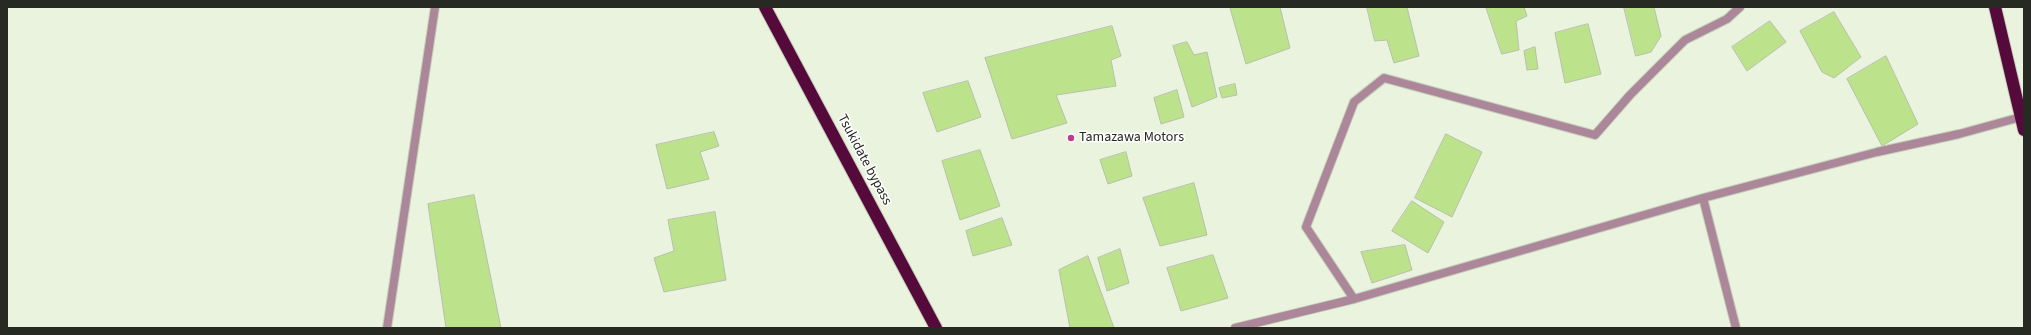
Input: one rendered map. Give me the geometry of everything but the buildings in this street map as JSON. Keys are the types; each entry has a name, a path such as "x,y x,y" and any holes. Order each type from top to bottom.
{"highway":[{"name":"Tsukidate bypass","path":"765,7 936,328"},
{"path":"1996,7 2024,130"}],"street":[{"path":"387,328 435,7"},
{"path":"1354,299 1306,227 1354,102 1384,78 1596,135 1630,95 1685,40 1727,19 1740,7"},
{"path":"1235,328 1354,299 1703,198 1877,152 1959,134 2021,117"},
{"path":"1703,198 1736,328"}],"place":[{"name":"Tamazawa Motors","path":"1071,138"}]}
